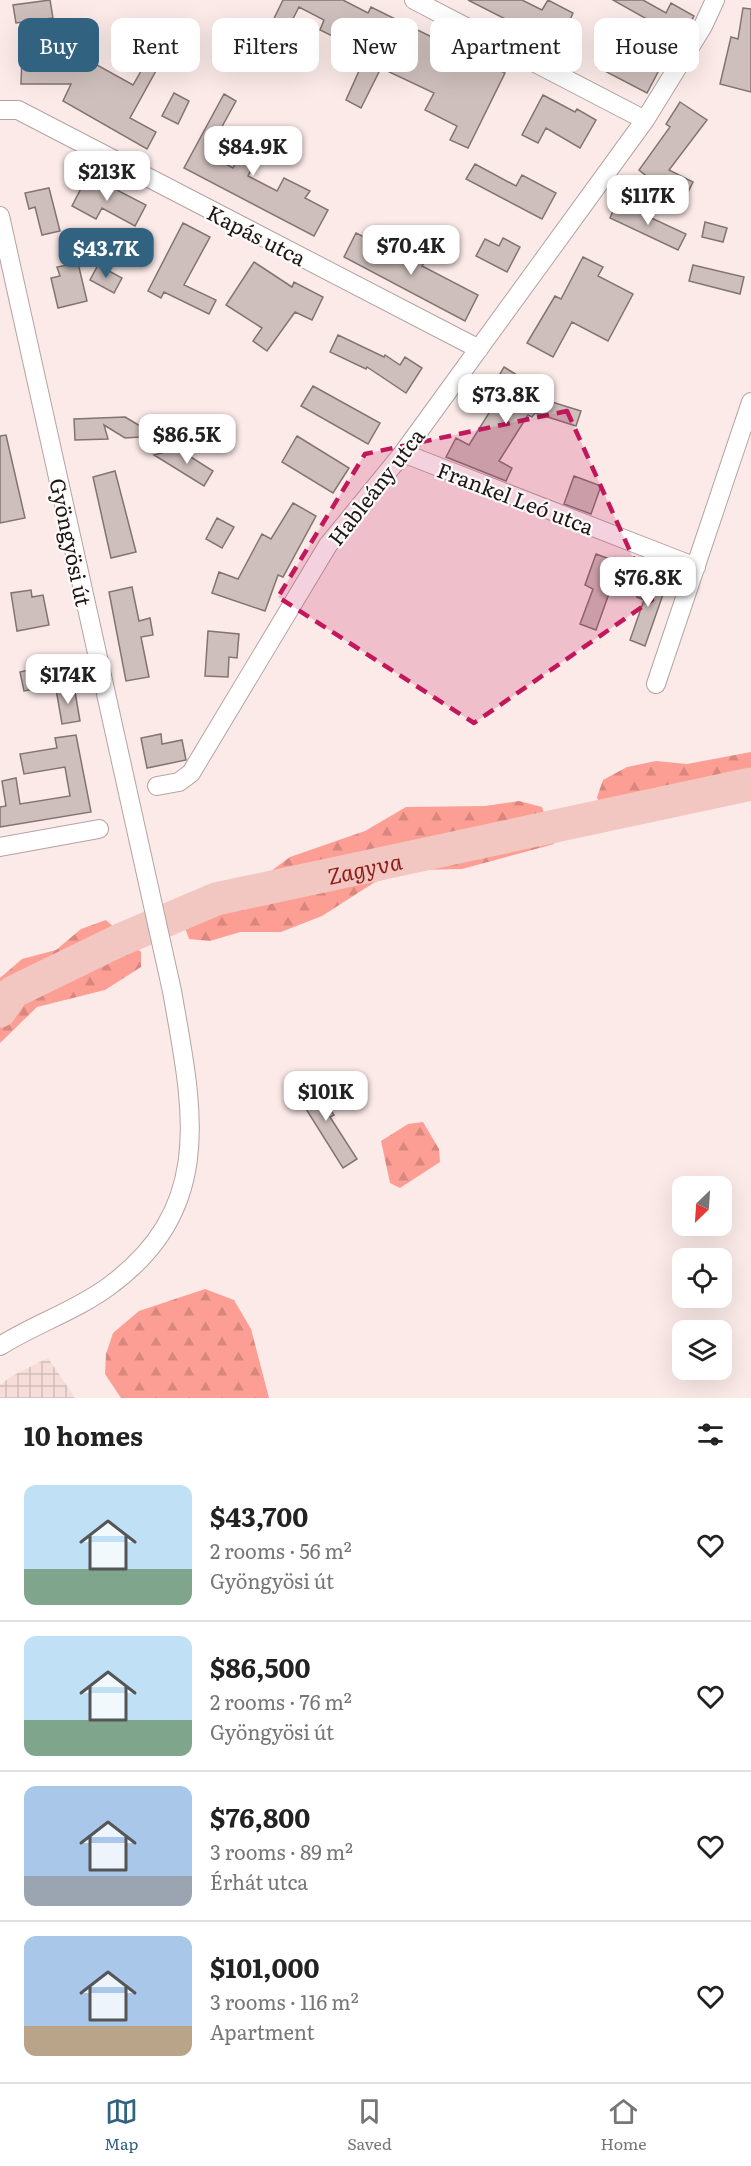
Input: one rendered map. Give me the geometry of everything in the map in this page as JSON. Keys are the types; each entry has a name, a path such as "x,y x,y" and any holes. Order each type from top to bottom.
{"street":[{"path":"414,0 645,120"},
{"name":"Hableány utca","path":"158,786 179,782 191,773 328,545 403,453 645,120 703,26 715,0"},
{"name":"Kapás utca","path":"0,110 18,110 479,349"},
{"name":"Gyöngyösi út","path":"0,216 172,991 188,1092 191,1150 186,1181 171,1213 142,1256 109,1286 81,1304 0,1346"},
{"path":"656,684 751,402"},
{"name":"Frankel Leó utca","path":"403,453 696,567"},
{"path":"0,847 99,830"}],"highlighted area":[{"path":"567,411 652,600 474,723 278,597 365,454"}],"shaded area":[{"path":"48,1358 75,1398 0,1398 0,1385 12,1376"}],"green space":[{"path":"751,752 751,795 606,827 597,797 603,780 627,767 656,761 687,764"},
{"path":"519,801 542,807 554,844 462,869 417,870 375,882 322,916 281,932 240,932 210,941 189,939 185,928 203,893 271,871 290,857 365,831 406,807 486,806"},
{"path":"106,920 141,952 141,967 105,990 37,1007 0,1043 0,978 22,959 56,950 81,929"},
{"path":"423,1122 439,1149 440,1162 400,1188 390,1183 381,1141 408,1124"},
{"path":"205,1289 234,1300 251,1329 269,1398 121,1398 105,1374 106,1354 113,1333 139,1311"}],"building":[{"path":"50,0 53,18 18,18 16,23 13,5"},
{"path":"283,0 343,0 368,13 371,7 393,18 331,18 331,35 320,30 324,20 299,7 293,18 274,18"},
{"path":"468,0 522,0 542,10 548,0 573,13 571,18 503,18"},
{"path":"613,0 643,0 666,13 671,3 694,16 693,18 645,18"},
{"path":"743,8 751,9 751,92 720,84 731,37 738,39"},
{"path":"418,30 430,36 430,72 505,73 468,148 450,140 457,126 425,110 434,93 389,72 418,72"},
{"path":"99,66 133,85 140,72 155,72 130,118 156,132 147,149 63,101 71,84 21,84 21,72 99,72"},
{"path":"359,72 379,72 361,108 346,100"},
{"path":"607,72 658,72 647,93"},
{"path":"174,93 189,101 178,124 162,116"},
{"path":"224,94 236,101 207,154 233,168 252,133 267,141 248,176 277,191 284,178 310,191 305,198 328,210 314,236 184,168"},
{"path":"543,95 575,112 577,109 596,120 580,148 546,128 538,143 522,135"},
{"path":"680,102 707,120 669,170 693,182 685,198 658,185 639,170 670,127 666,124"},
{"path":"475,164 516,186 522,175 556,193 542,219 466,179"},
{"path":"88,175 146,205 135,226 102,208 96,219 72,206"},
{"path":"49,188 60,231 42,235 35,207 29,209 25,193"},
{"path":"617,202 686,234 678,250 610,218"},
{"path":"705,222 727,228 723,242 702,237"},
{"path":"183,223 210,237 184,285 216,300 209,314 164,292 161,298 148,291"},
{"path":"356,233 372,241 373,238 424,263 422,266 478,295 465,321 344,257"},
{"path":"503,238 520,247 507,272 476,256 485,239 499,246"},
{"path":"583,257 603,267 598,276 633,294 608,341 572,322 553,357 527,343 555,296 561,299"},
{"path":"254,262 292,287 294,282 323,297 312,320 295,312 267,351 253,341 262,328 226,305"},
{"path":"78,263 87,301 58,308 51,278 60,276 57,267"},
{"path":"98,265 122,278 114,293 90,280"},
{"path":"693,265 744,277 740,294 689,281"},
{"path":"338,335 384,357 385,355 400,365 405,357 422,368 406,393 367,367 366,369 330,352"},
{"path":"504,367 528,382 524,389 539,398 581,411 576,426 535,413 532,417 528,415 499,461 512,468 506,481 446,457 456,438 469,445 499,397 490,391"},
{"path":"313,386 380,423 368,444 301,406"},
{"path":"125,417 157,436 125,438 104,425 108,439 75,440 74,419"},
{"path":"6,435 25,518 0,523 0,436"},
{"path":"297,436 349,468 333,493 282,462"},
{"path":"191,445 186,454 213,471 204,486 154,455"},
{"path":"115,471 136,552 111,558 93,477"},
{"path":"574,476 601,486 591,514 564,504"},
{"path":"293,503 316,516 283,577 278,575 265,611 212,593 219,572 238,579 262,534 271,539"},
{"path":"217,518 234,527 222,548 206,539"},
{"path":"596,554 620,563 596,630 580,624 593,589 585,585"},
{"path":"653,575 668,580 645,646 630,640 644,600 637,597 642,582 650,585"},
{"path":"132,587 139,621 150,618 153,635 141,637 149,677 126,681 109,592"},
{"path":"31,590 32,597 43,595 49,625 17,631 11,593"},
{"path":"208,631 239,634 237,658 229,657 228,677 205,676"},
{"path":"49,658 50,666 58,665 62,684 24,691 20,672 33,669 32,661"},
{"path":"74,686 80,721 62,724 56,689"},
{"path":"161,734 162,744 182,740 186,760 147,768 141,738"},
{"path":"76,735 91,812 0,827 0,807 6,806 2,781 16,778 20,804 70,796 65,767 24,774 20,754 57,748 55,738"},
{"path":"313,1082 317,1088 331,1094 328,1106 334,1115 330,1117 357,1159 343,1168 296,1093"}],"waterway":[{"name":"Zagyva","path":"0,1011 13,992 120,940 216,899 751,784"}]}
